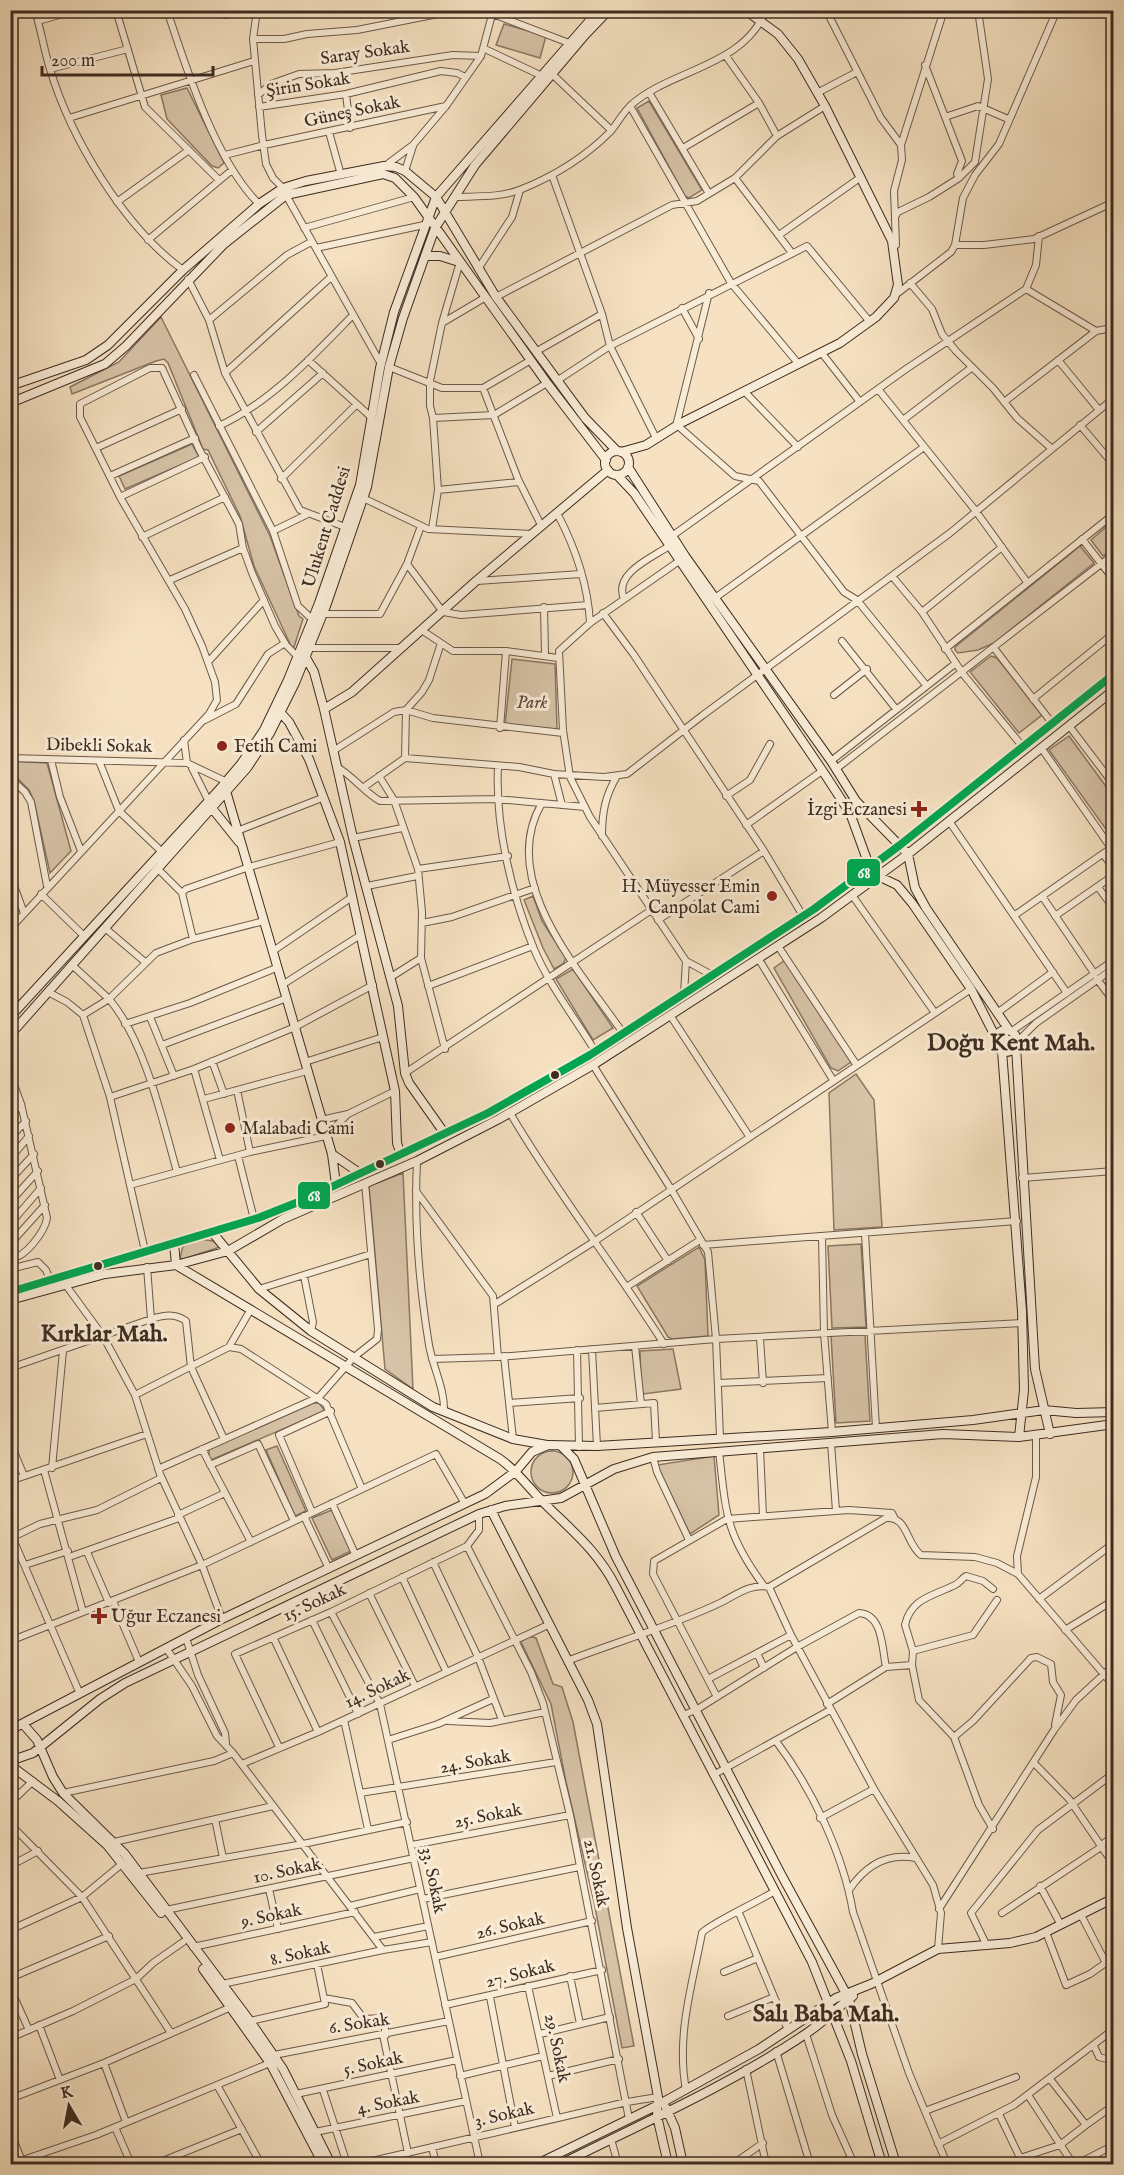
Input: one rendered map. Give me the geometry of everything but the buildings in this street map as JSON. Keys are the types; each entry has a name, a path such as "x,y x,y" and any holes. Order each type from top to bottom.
{"street":[{"path":"35,10 50,69 69,118 117,202 148,240 183,270"},
{"path":"38,21 77,10"},
{"path":"116,10 145,107 219,180"},
{"path":"166,10 190,81 232,170 246,192 259,204"},
{"path":"257,10 254,61 266,164 273,178 285,192 331,277 385,365 430,381 442,388 483,388 531,360"},
{"name":"Ulukent Caddesi","path":"10,1017 160,851 210,803 264,730 304,654 312,620 360,485 371,417 385,365 394,312 436,197 598,10"},
{"path":"10,1035 157,868 210,803 226,791 247,768 280,712 323,614 363,498 385,365 435,228 452,197 551,73 609,10"},
{"path":"746,10 778,34 798,60 825,106 896,251"},
{"path":"452,197 498,195 520,190 552,175 581,156 611,130 630,106 726,56 761,23 766,10"},
{"path":"826,10 881,118 901,145"},
{"path":"894,296 898,285 894,191 902,160 901,145 944,10"},
{"path":"895,217 898,212 929,197 959,178 975,162 988,79 978,10"},
{"path":"617,475 624,473 646,445 656,438 797,362 840,343 870,322 894,296 939,263 955,245 963,198 975,175 999,144 1057,10"},
{"path":"254,39 284,39 307,34 357,30 453,11 493,12 569,43"},
{"path":"384,166 413,145 446,106 482,56 493,12"},
{"path":"50,69 128,49"},
{"path":"485,49 540,75"},
{"name":"Saray Sokak","path":"258,95 271,84 299,74 335,73 453,55 482,56"},
{"path":"726,56 759,103 777,136"},
{"path":"69,118 254,61"},
{"path":"926,65 962,161 957,174 959,178"},
{"name":"Şirin Sokak","path":"260,107 346,94 441,71 457,72 465,77"},
{"path":"817,93 857,72"},
{"path":"551,73 611,130"},
{"path":"346,94 351,128"},
{"path":"650,94 708,192"},
{"path":"683,148 759,103"},
{"name":"Güneş Sokak","path":"225,155 446,106"},
{"path":"630,106 730,283 797,362"},
{"path":"496,297 672,205 685,205 697,201 708,192 735,178 777,136 825,106"},
{"path":"945,117 972,106 985,107 1008,119"},
{"path":"329,132 341,175"},
{"path":"405,171 413,145"},
{"path":"117,202 189,150"},
{"path":"10,386 86,360 108,345 183,270 259,204 285,192 341,175 384,166 396,167 405,171 436,197 496,297 585,418 627,457 629,466 672,536 682,559 849,813 870,868 878,876 897,885 912,903 971,989 996,1038"},
{"path":"148,240 232,170"},
{"path":"10,403 105,364 126,346 188,279 232,237 285,192 383,174 395,177 414,197 426,220 435,228 546,383 606,460 608,470 617,475 634,493 669,546 715,598 862,809 908,854 915,888 997,1013 1011,1030 1017,1044 1022,1178 1035,1369 1050,1434"},
{"path":"552,175 602,314 610,346 656,438"},
{"path":"779,235 861,177"},
{"path":"735,178 792,253"},
{"path":"478,269 512,217 520,190"},
{"path":"304,228 414,197"},
{"path":"955,245 1017,242 1039,236 1113,202"},
{"path":"316,248 426,220"},
{"path":"672,536 749,478 798,447 878,389 1026,289 1036,265 1039,236"},
{"path":"209,320 287,255 311,242"},
{"path":"558,380 610,346 709,293 807,246 870,322"},
{"path":"425,256 440,256 460,262"},
{"path":"432,529 438,490 433,418 430,406 430,381 442,322 460,262"},
{"path":"1004,402 1096,331 1113,329 1113,268"},
{"path":"225,373 331,277"},
{"path":"188,279 209,320 225,373 245,414 300,510 345,527"},
{"path":"910,284 932,309 948,341 971,368 1017,418 1051,448"},
{"path":"1026,289 1096,331"},
{"path":"677,426 709,293"},
{"path":"442,322 486,297"},
{"path":"682,308 699,339"},
{"path":"537,351 602,314"},
{"path":"219,426 245,414 308,360 353,315"},
{"path":"821,352 860,402"},
{"path":"308,360 371,417"},
{"path":"1058,360 1099,410"},
{"path":"10,928 202,721 217,700 207,662 170,580 142,537 80,417 80,404 150,368 162,368 239,524 243,548 274,626 285,643 304,654 314,672 353,838 398,1006 405,1073 409,1083 445,1134"},
{"path":"903,420 971,368"},
{"path":"256,432 323,373"},
{"path":"194,375 273,531 298,606 312,620"},
{"path":"433,418 494,415 546,383"},
{"path":"483,388 519,482 541,525"},
{"path":"878,389 975,510 1027,582"},
{"path":"745,392 798,447"},
{"path":"364,787 405,758 498,766 554,774 617,776 627,774 857,600 950,533 1113,398"},
{"path":"281,478 356,405"},
{"path":"96,448 182,409"},
{"path":"1080,425 1113,465"},
{"path":"677,426 735,476 759,481 844,592 857,600 926,685"},
{"path":"110,476 195,438"},
{"path":"606,460 610,454 646,445"},
{"path":"715,598 924,447"},
{"path":"120,497 205,457"},
{"path":"324,709 352,692 423,631 476,581 608,470"},
{"path":"438,490 519,482"},
{"path":"142,537 225,497"},
{"path":"363,498 432,529 532,534"},
{"path":"557,513 573,543 590,623"},
{"path":"273,531 308,514"},
{"path":"945,649 1113,514"},
{"path":"323,614 380,614 407,564 421,526"},
{"path":"1082,539 1113,580"},
{"path":"624,599 621,592 626,576 669,546"},
{"path":"922,612 1002,547"},
{"path":"170,580 243,548"},
{"path":"833,765 994,648 1113,554"},
{"path":"682,559 603,613 559,651 563,733 569,774 602,837 686,961 712,975"},
{"path":"407,564 443,612 461,615 588,605"},
{"path":"476,581 581,574"},
{"path":"892,576 922,612 962,672 1023,747"},
{"path":"207,662 220,651 264,600"},
{"path":"544,607 545,655"},
{"path":"603,613 634,655 764,852 803,916"},
{"path":"423,631 453,651 506,651 558,658"},
{"path":"1033,699 1113,633"},
{"path":"842,641 867,669 896,709"},
{"path":"202,721 236,704 268,654 285,643"},
{"path":"405,758 406,710 429,680 441,644"},
{"path":"304,654 404,648"},
{"path":"994,648 1052,723"},
{"path":"500,728 506,651"},
{"path":"833,765 896,709 956,663"},
{"path":"834,695 867,669"},
{"path":"10,1292 254,1219 445,1134 595,1051 803,916 870,868 1113,674"},
{"path":"10,1300 105,1274 176,1265 228,1251 284,1219 417,1161 510,1113 593,1065 778,946 852,895 1042,749 1113,690"},
{"path":"333,751 394,712 406,710 433,718 500,728 563,733"},
{"path":"280,712 289,722 309,759 321,798 339,842 395,1091 397,1143 400,1155"},
{"path":"1070,727 1113,785"},
{"path":"184,740 189,766 210,803 242,844"},
{"path":"726,796 750,780 770,744"},
{"path":"1015,915 1112,847 1042,749"},
{"name":"Dibekli Sokak","path":"10,758 162,762 189,766 225,781"},
{"path":"51,760 60,797 81,851"},
{"path":"99,761 119,811 160,851"},
{"path":"336,766 380,801 496,799 585,807"},
{"path":"498,766 496,799 516,893 533,946 550,979 595,1051"},
{"path":"746,825 822,771"},
{"path":"554,774 562,805"},
{"path":"379,776 394,801 418,873 422,923 421,958 445,1049"},
{"path":"602,837 602,810 617,776"},
{"path":"10,783 13,781 25,792 31,802 47,886"},
{"path":"226,791 332,1154 336,1184"},
{"path":"237,831 321,798"},
{"path":"542,803 535,813 530,837 535,888 547,922 623,1033"},
{"path":"949,821 1067,993"},
{"path":"353,838 402,828"},
{"path":"182,893 249,867 339,842"},
{"path":"658,920 764,852"},
{"path":"1103,854 1113,868"},
{"path":"367,886 418,873 508,856"},
{"path":"157,868 182,893 193,939"},
{"path":"10,875 24,913"},
{"path":"1055,916 1113,875"},
{"path":"1098,887 1113,909"},
{"path":"422,923 452,917 535,888"},
{"path":"41,894 84,936"},
{"path":"852,895 935,1013"},
{"path":"1042,896 1113,1002"},
{"path":"273,951 352,897"},
{"path":"405,1073 445,1049 650,910"},
{"path":"83,1015 109,999 156,953 193,939 264,921"},
{"path":"105,927 145,962"},
{"path":"282,985 359,936"},
{"path":"428,986 533,946"},
{"path":"778,946 856,1064"},
{"path":"391,977 421,958"},
{"path":"758,958 833,1080"},
{"path":"1002,1051 1008,1052 1036,1023 1113,960"},
{"path":"684,994 686,961"},
{"path":"72,965 109,999 125,1024 152,1082 177,1172"},
{"path":"125,1024 150,1017 276,968"},
{"path":"1019,1437 1024,1390 1017,1221 1002,1051 996,1044 996,1038 999,1032 1011,1030 1067,993 1113,968"},
{"path":"997,1013 1053,972"},
{"path":"110,1097 194,1069 295,1027 373,985"},
{"path":"495,1304 595,1240 971,989"},
{"path":"48,992 67,1002 83,1015 110,1097 145,1251"},
{"path":"162,1045 287,998"},
{"path":"670,1015 749,1136"},
{"path":"150,1017 174,1076"},
{"path":"204,1099 306,1067 383,1037"},
{"path":"212,1061 224,1094"},
{"path":"593,1065 708,1252 716,1339 720,1438"},
{"path":"194,1069 220,1160"},
{"path":"10,1074 17,1088 26,1121 47,1218 42,1232 24,1253 16,1259 10,1258"},
{"path":"10,1095 17,1088"},
{"path":"237,1090 250,1152"},
{"path":"321,1120 348,1113 395,1091"},
{"path":"10,1116 21,1104"},
{"path":"130,1185 250,1152 326,1136 348,1113"},
{"path":"510,1113 571,1210 628,1286 664,1344"},
{"path":"10,1138 26,1121"},
{"path":"10,1159 29,1136"},
{"path":"10,1180 34,1154"},
{"path":"332,1154 358,1172"},
{"path":"238,1156 254,1219"},
{"path":"417,1161 417,1249 432,1359 442,1390 444,1412"},
{"path":"10,1202 38,1171"},
{"path":"1022,1178 1113,1171"},
{"path":"158,1468 319,1397 354,1357 373,1344 378,1335 365,1183"},
{"path":"10,1224 42,1188"},
{"path":"416,1191 493,1296 513,1439"},
{"path":"10,1244 45,1205"},
{"path":"636,1212 668,1261"},
{"path":"628,1286 702,1243 822,1237 1017,1221"},
{"path":"212,1232 259,1289 311,1331 444,1412 513,1439 562,1447 579,1447 832,1432 994,1417 1044,1410 1076,1413 1113,1412"},
{"path":"865,1233 873,1333 876,1428"},
{"path":"822,1237 824,1333 832,1432"},
{"path":"174,1243 176,1265"},
{"path":"259,1289 371,1254"},
{"path":"10,1269 38,1262 46,1270 51,1280"},
{"path":"176,1265 500,1458 516,1471 544,1503 587,1543 602,1562 812,1962 831,2016 851,2061 882,2164"},
{"path":"147,1267 152,1318"},
{"path":"304,1276 314,1322 311,1331"},
{"path":"65,1284 103,1336 135,1395 161,1478 202,1565 222,1619"},
{"path":"135,1395 230,1347 251,1309"},
{"path":"10,1368 152,1318 173,1315 186,1321 190,1367 224,1439"},
{"path":"432,1359 501,1357 716,1339 824,1333 873,1333 1022,1323"},
{"path":"760,1338 763,1383"},
{"path":"635,1346 641,1404"},
{"path":"230,1347 241,1349 319,1397 331,1411 362,1489"},
{"path":"592,1349 597,1446"},
{"path":"577,1350 580,1398 579,1447"},
{"path":"52,1468 63,1351"},
{"path":"718,1383 763,1383 828,1378"},
{"path":"509,1403 580,1398"},
{"path":"595,1408 654,1403 656,1442"},
{"path":"312,1512 279,1434 331,1411"},
{"path":"10,1763 40,1748 100,1699 192,1649 479,1514 518,1504 544,1503 561,1498 624,1465 653,1457 719,1451 944,1434 1019,1437 1113,1424"},
{"path":"10,1481 147,1434"},
{"path":"1018,1574 1017,1556 1036,1477 1036,1435"},
{"path":"10,1442 24,1476"},
{"path":"831,1443 836,1511"},
{"path":"210,1465 258,1444 294,1521"},
{"path":"10,1730 222,1619 484,1494 516,1471 532,1452 548,1445"},
{"path":"562,1447 574,1459 584,1485 653,1629 848,1996 862,2054 896,2164"},
{"path":"760,1448 763,1516"},
{"path":"202,1449 250,1542"},
{"path":"719,1451 727,1519 743,1557 766,1586 874,1789 933,1885 939,1909 938,1949"},
{"path":"10,1641 202,1565 436,1455 465,1504"},
{"path":"653,1457 657,1472 689,1540"},
{"path":"44,1470 60,1519 83,1612"},
{"path":"80,1694 12,1534 97,1510 161,1478"},
{"path":"26,1565 68,1554 87,1552 179,1517 225,1493"},
{"path":"332,1503 356,1556"},
{"path":"491,1510 588,1700 598,1731 627,1928 659,2102 657,2116 668,2164"},
{"path":"717,1697 652,1567 654,1561 727,1519 836,1511 892,1514 901,1522 916,1552 921,1555 975,1557 997,1563 1018,1574 1104,1672 1113,1686"},
{"path":"467,1546 479,1530 479,1514"},
{"path":"304,1516 329,1569"},
{"path":"567,1661 639,1633 679,1623 754,1586 766,1586 886,1518 894,1517"},
{"path":"1039,1599 1113,1543"},
{"name":"15. Sokak","path":"279,1747 235,1654 332,1612 467,1546"},
{"name":"21. Sokak","path":"467,1546 531,1672 545,1712 592,1921 629,2119"},
{"path":"87,1552 139,1662"},
{"path":"433,1562 478,1657 502,1720"},
{"path":"993,1589 983,1581 966,1576 954,1586 923,1598 914,1605 905,1625 913,1651 912,1665 919,1700 954,1737 976,1797 993,1829"},
{"path":"402,1577 446,1671"},
{"path":"369,1593 415,1686"},
{"path":"913,1651 973,1635 998,1600"},
{"path":"1065,1630 1113,1600"},
{"name":"33. Sokak","path":"332,1612 380,1704 480,2164"},
{"path":"683,1715 696,1710 797,1647 855,1615 864,1613 872,1617 877,1624 886,1667"},
{"path":"312,1620 358,1714"},
{"name":"14. Sokak","path":"242,1764 358,1714 548,1625"},
{"path":"708,1679 791,1635"},
{"path":"273,1637 318,1732"},
{"path":"186,1638 192,1649 198,1675 225,1733 226,1743"},
{"path":"166,1648 192,1686 217,1736 233,1752 383,1950"},
{"path":"757,1653 764,1668"},
{"path":"954,1737 973,1721 1031,1658 1037,1657 1051,1664 1053,1682 1061,1695 1054,1730"},
{"path":"715,1774 776,1741 886,1667 912,1665"},
{"path":"939,1909 993,1829 1054,1730 1076,1700 1113,1665"},
{"path":"388,1740 447,1720 493,1699"},
{"path":"447,1720 490,1723 545,1712"},
{"path":"344,1720 368,1830"},
{"path":"23,1724 34,1734 63,1793 114,1842 250,2021 272,2059 322,2161 303,2164"},
{"path":"776,1741 832,1841 849,1890 853,1912 874,1982 946,2164"},
{"path":"63,1793 214,1761 233,1752"},
{"name":"24. Sokak","path":"360,1793 399,1789 556,1762"},
{"path":"10,1763 99,1837 123,1863 272,2059 296,2094 331,2164"},
{"path":"1034,1763 1074,1805 1113,1865"},
{"path":"987,1946 971,1913 1038,1830 1074,1805 1113,1773"},
{"path":"10,1803 33,1781"},
{"path":"820,1818 874,1789"},
{"path":"114,1842 273,1806"},
{"name":"25. Sokak","path":"412,1845 570,1815"},
{"path":"215,1819 223,1858"},
{"path":"139,1873 303,1844 407,1822"},
{"path":"10,1824 81,1897 109,1936 171,2033"},
{"path":"1002,1913 1113,1836"},
{"path":"10,1866 38,1851"},
{"path":"849,1890 871,1865 904,1856 916,1858"},
{"name":"10. Sokak","path":"166,1911 414,1858"},
{"path":"10,1930 81,1897 123,1863"},
{"path":"423,1899 579,1867"},
{"path":"1040,1886 1061,1925"},
{"path":"269,1889 278,1929"},
{"path":"350,1906 420,1889"},
{"path":"686,2090 681,2054 682,2033 702,1933 707,1927 739,1913 775,1891"},
{"path":"537,2164 686,2090 788,2030 827,2003 848,1996 938,1949 1010,1943 1046,1932 1113,1898"},
{"name":"9. Sokak","path":"193,1947 355,1912"},
{"path":"739,1913 788,2030"},
{"path":"1081,1915 1106,1962"},
{"name":"26. Sokak","path":"435,1957 592,1921"},
{"path":"374,1937 428,1926"},
{"path":"1046,1932 1066,1985 1090,1974 1113,1957"},
{"path":"10,1978 109,1936"},
{"path":"10,2038 136,1979 153,1963 183,1942"},
{"name":"8. Sokak","path":"222,1984 432,1942"},
{"path":"724,1972 758,1958"},
{"path":"250,2021 325,2004 317,1964"},
{"name":"27. Sokak","path":"445,2005 490,1997 602,1970"},
{"path":"570,1976 580,2025"},
{"name":"29. Sokak","path":"528,1986 557,2118"},
{"path":"10,1988 29,2030"},
{"path":"561,2164 668,2111 806,2034 831,2016 848,1996"},
{"path":"490,1997 515,2127"},
{"path":"728,2016 774,1997"},
{"path":"324,1998 352,2003 364,2019 382,2018 390,2075 408,2153"},
{"path":"10,2099 104,2063 231,2007"},
{"path":"540,2034 610,2017"},
{"name":"6. Sokak","path":"10,2164 22,2162 115,2127 217,2085 272,2059 449,2021"},
{"path":"39,2025 60,2080"},
{"path":"938,2144 999,2114 1028,2095 1113,2029"},
{"path":"806,2034 832,2115 852,2162 831,2164"},
{"path":"1094,2046 1099,2057 1113,2061"},
{"path":"776,2051 810,2164"},
{"path":"460,2076 543,2056"},
{"name":"5. Sokak","path":"296,2094 457,2060"},
{"path":"548,2076 618,2060"},
{"path":"104,2063 126,2122"},
{"path":"746,2068 766,2164"},
{"path":"925,2111 1016,2077"},
{"path":"1050,2079 1086,2126"},
{"path":"217,2085 261,2164"},
{"path":"323,2090 346,2164"},
{"path":"1028,2095 1075,2164 1113,2145"},
{"name":"4. Sokak","path":"315,2132 466,2101"},
{"name":"3. Sokak","path":"359,2164 392,2161 408,2153 473,2136 627,2102 659,2102"},
{"path":"659,2102 668,2111 682,2164"},
{"path":"999,2114 1022,2161 1060,2145 1113,2105"},
{"path":"115,2127 131,2164"},
{"path":"155,2164 242,2129"},
{"path":"10,2131 22,2162"},
{"path":"610,2139 618,2164"},
{"path":"733,2164 763,2143"},
{"path":"432,2147 436,2164"},
{"path":"1089,2158 1113,2164"}],"green space":[{"path":"504,24 546,36 540,58 496,45"},
{"path":"187,88 224,163 218,168 212,166 167,119 161,95"},
{"path":"649,101 702,190 689,198 685,196 637,108"},
{"path":"161,317 270,536 299,616 303,619 294,647 291,646 254,566 240,516 208,450 203,449 168,363 164,359 156,361 72,394 70,387 119,362"},
{"path":"192,444 199,457 125,489 119,476"},
{"path":"1113,521 1113,548 1103,556 1091,540"},
{"path":"1080,546 1094,563 994,643 978,650 958,653 955,650 955,647"},
{"path":"991,656 997,658 1042,715 1019,733 970,672"},
{"name":"Park","path":"512,659 555,664 557,729 505,725"},
{"path":"1069,736 1113,796 1113,839 1049,750"},
{"path":"11,761 47,763 71,851 50,873 34,801 29,790 11,772"},
{"path":"533,896 542,921 566,958 563,964 554,969 524,900"},
{"path":"785,960 851,1062 838,1071 831,1068 774,968"},
{"path":"573,969 613,1028 593,1040 556,979"},
{"path":"856,1074 874,1100 882,1227 834,1230 829,1093"},
{"path":"403,1173 413,1389 385,1369 369,1186"},
{"path":"200,1239 213,1241 220,1247 180,1258 183,1246"},
{"path":"861,1244 866,1327 832,1328 828,1246"},
{"path":"699,1247 705,1260 708,1336 672,1339 668,1337 637,1286"},
{"path":"831,1335 865,1335 870,1421 836,1423"},
{"path":"673,1349 681,1389 643,1394 640,1351"},
{"path":"313,1403 319,1403 325,1411 211,1460 209,1458 209,1449"},
{"path":"277,1446 306,1511 295,1516 266,1450"},
{"path":"552,1451 567,1457 573,1472 567,1487 552,1493 537,1487 531,1472 537,1457"},
{"path":"714,1456 719,1515 690,1534 657,1465"},
{"path":"332,1510 351,1551 332,1560 312,1518"},
{"path":"528,1636 536,1638 553,1684 562,1687 573,1722 634,2046 622,2048 594,1902 566,1782 551,1704 521,1642"}],"transit line":[{"name":"68","path":"10,1292 258,1218 306,1199 488,1113 590,1055 814,909 900,845 1114,674"}],"place":[{"name":"Fetih Cami","path":"222,746"},
{"name":"İzgi Eczanesi","path":"919,809"},
{"name":"H. Müyesser Emin Canpolat Cami","path":"772,896"},
{"name":"Malabadi Cami","path":"230,1128"},
{"name":"Uğur Eczanesi","path":"99,1616"}],"district":[{"name":"Doğu Kent Mah.","path":"1011,1042"},
{"name":"Kırklar Mah.","path":"104,1333"},
{"name":"Salı Baba Mah.","path":"826,2013"}]}
